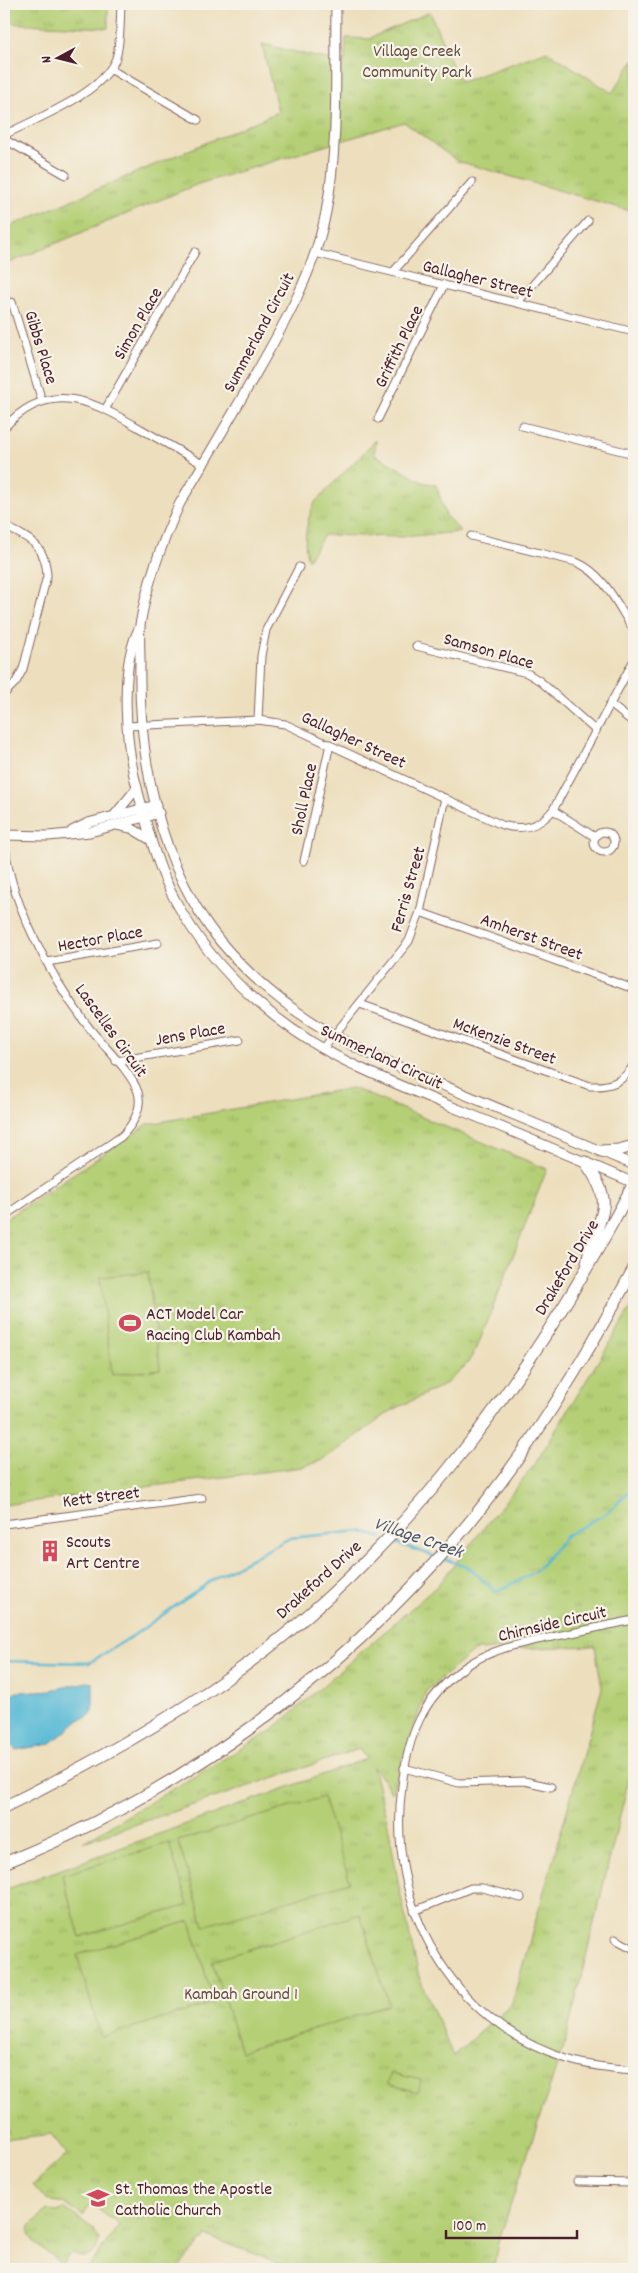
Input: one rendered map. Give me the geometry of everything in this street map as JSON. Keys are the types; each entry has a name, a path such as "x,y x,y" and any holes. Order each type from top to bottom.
{"highway":[{"path":"601,1151 618,1150 634,1146"},
{"path":"585,1162 602,1187 604,1205 601,1220 591,1241 585,1271"},
{"name":"Drakeford Drive","path":"4,1807 115,1750 209,1690 280,1638 365,1562 400,1526 444,1475 486,1420 544,1338 585,1271 634,1183"},
{"path":"11,1860 89,1825 145,1796 199,1763 263,1719 314,1679 366,1634 426,1573 459,1535 520,1457 581,1362 634,1268"}],"street":[{"path":"4,135 98,85 116,57 121,4"},
{"name":"Summerland Circuit","path":"336,4 332,174 326,214 304,284 281,330 204,465 180,503 151,575 140,627 130,650 127,726 133,774 151,840 162,872 176,902 214,958 265,1009 323,1049 373,1074 634,1183"},
{"path":"110,69 198,120"},
{"path":"4,139 66,175"},
{"path":"394,272 472,182"},
{"path":"518,303 588,221"},
{"name":"Simon Place","path":"106,408 195,252"},
{"name":"Gallagher Street","path":"315,253 634,332"},
{"name":"Griffith Place","path":"378,419 444,285"},
{"name":"Gibbs Place","path":"12,302 42,401"},
{"path":"4,428 26,408 42,401 75,399 106,408 204,465"},
{"path":"522,426 634,454"},
{"path":"4,526 30,539 39,548 47,564 47,576 23,669 16,682 4,694"},
{"path":"471,536 576,562 588,567 601,579 634,631"},
{"path":"258,720 261,656 266,630 299,568"},
{"name":"Summerland Circuit","path":"140,627 141,726 147,770 166,840 181,879 198,910 219,940 243,968 270,993 301,1016 334,1036 380,1059 634,1165"},
{"name":"Samson Place","path":"416,646 527,673 540,681 596,731"},
{"name":"Gallagher Street","path":"127,726 258,720 285,724 513,828 525,828 537,825 553,810 634,660"},
{"path":"610,704 634,723"},
{"name":"Sholl Place","path":"304,861 330,744"},
{"path":"115,821 137,788"},
{"name":"Ferris Street","path":"323,1049 403,950 420,912 445,798"},
{"path":"4,835 48,836 69,832 90,832 115,821 158,809"},
{"path":"553,810 595,837"},
{"path":"115,821 151,840"},
{"name":"Lascelles Circuit","path":"4,835 6,859 12,884 47,962 74,1007 133,1081 138,1092 138,1110 131,1126 122,1136 4,1216"},
{"name":"Amherst Street","path":"420,912 634,989"},
{"name":"Hector Place","path":"47,962 158,943"},
{"name":"McKenzie Street","path":"360,1004 590,1086 602,1087 619,1082 628,1074 634,1064"},
{"name":"Jens Place","path":"116,1061 240,1040"},
{"name":"Kett Street","path":"4,1524 202,1498"},
{"name":"Chirnside Circuit","path":"634,1620 519,1644 497,1650 476,1660 445,1684 424,1709 413,1731 404,1768 400,1798 400,1838 403,1872 414,1912 431,1948 446,1972 486,2015 530,2044 552,2054 591,2065 634,2070"},
{"path":"404,1768 460,1783 524,1781 551,1787"},
{"path":"414,1912 471,1888 482,1888 521,1898"},
{"path":"615,1938 634,1949"},
{"path":"577,2182 634,2183"}],"green space":[{"path":"4,4 108,4 108,28 4,23"},
{"name":"Village Creek Community Park","path":"430,12 461,82 547,51 612,93 634,60 634,212 457,161 404,122 198,184 4,265 4,229 278,112 262,44 321,58 345,61 346,38 372,39 372,37"},
{"path":"376,440 374,454 422,482 436,485 446,516 461,532 401,537 324,535 308,560 305,546 306,530 316,501"},
{"path":"352,1088 547,1169 477,1348 467,1364 447,1383 391,1411 325,1459 302,1467 4,1505 4,1220 148,1124"},
{"name":"ACT Model Car Racing Club Kambah","path":"148,1272 160,1369 112,1375 100,1277"},
{"name":"Kambah Ground 1","path":"634,1303 634,1758 567,2035 498,2243 493,2269 295,2269 207,2236 177,2269 87,2269 119,2225 91,2204 83,2216 63,2203 46,2200 33,2185 67,2154 51,2134 4,2140 4,1890 366,1759 359,1749 83,1842 271,1731 437,1586 535,1464","holes":["595,1646 602,1688 512,2003 453,2056 419,1977 400,1892 388,1824 373,1767 392,1792 426,1691 475,1650"]},
{"path":"323,1797 350,1882 204,1926 178,1841"},
{"path":"169,1843 188,1905 80,1937 62,1875"},
{"path":"360,1914 389,2005 241,2052 212,1961"},
{"path":"190,1921 214,2003 101,2037 77,1955"},
{"path":"391,2073 421,2080 418,2092 388,2084"},
{"path":"64,2208 94,2229 99,2240 96,2250 90,2256 81,2257 71,2253 62,2264 34,2243 29,2233 30,2226 48,2210 57,2211"}],"water":[{"path":"87,1682 93,1683 93,1711 88,1717 81,1719 50,1744 16,1750 4,1740 4,1693 51,1690"}],"waterway":[{"name":"Village Creek","path":"442,1558 470,1568 496,1592 535,1572 567,1535 607,1513 634,1487"},
{"name":"Village Creek","path":"4,1661 89,1663 134,1635 218,1576 290,1538 360,1531 382,1538"},
{"name":"Village Creek","path":"390,1541 434,1556"}],"place":[{"name":"ACT Model Car Racing Club Kambah","path":"130,1323"},
{"name":"Scouts Art Centre","path":"50,1551"},
{"name":"St. Thomas the Apostle Catholic Church","path":"98,2198"}]}
